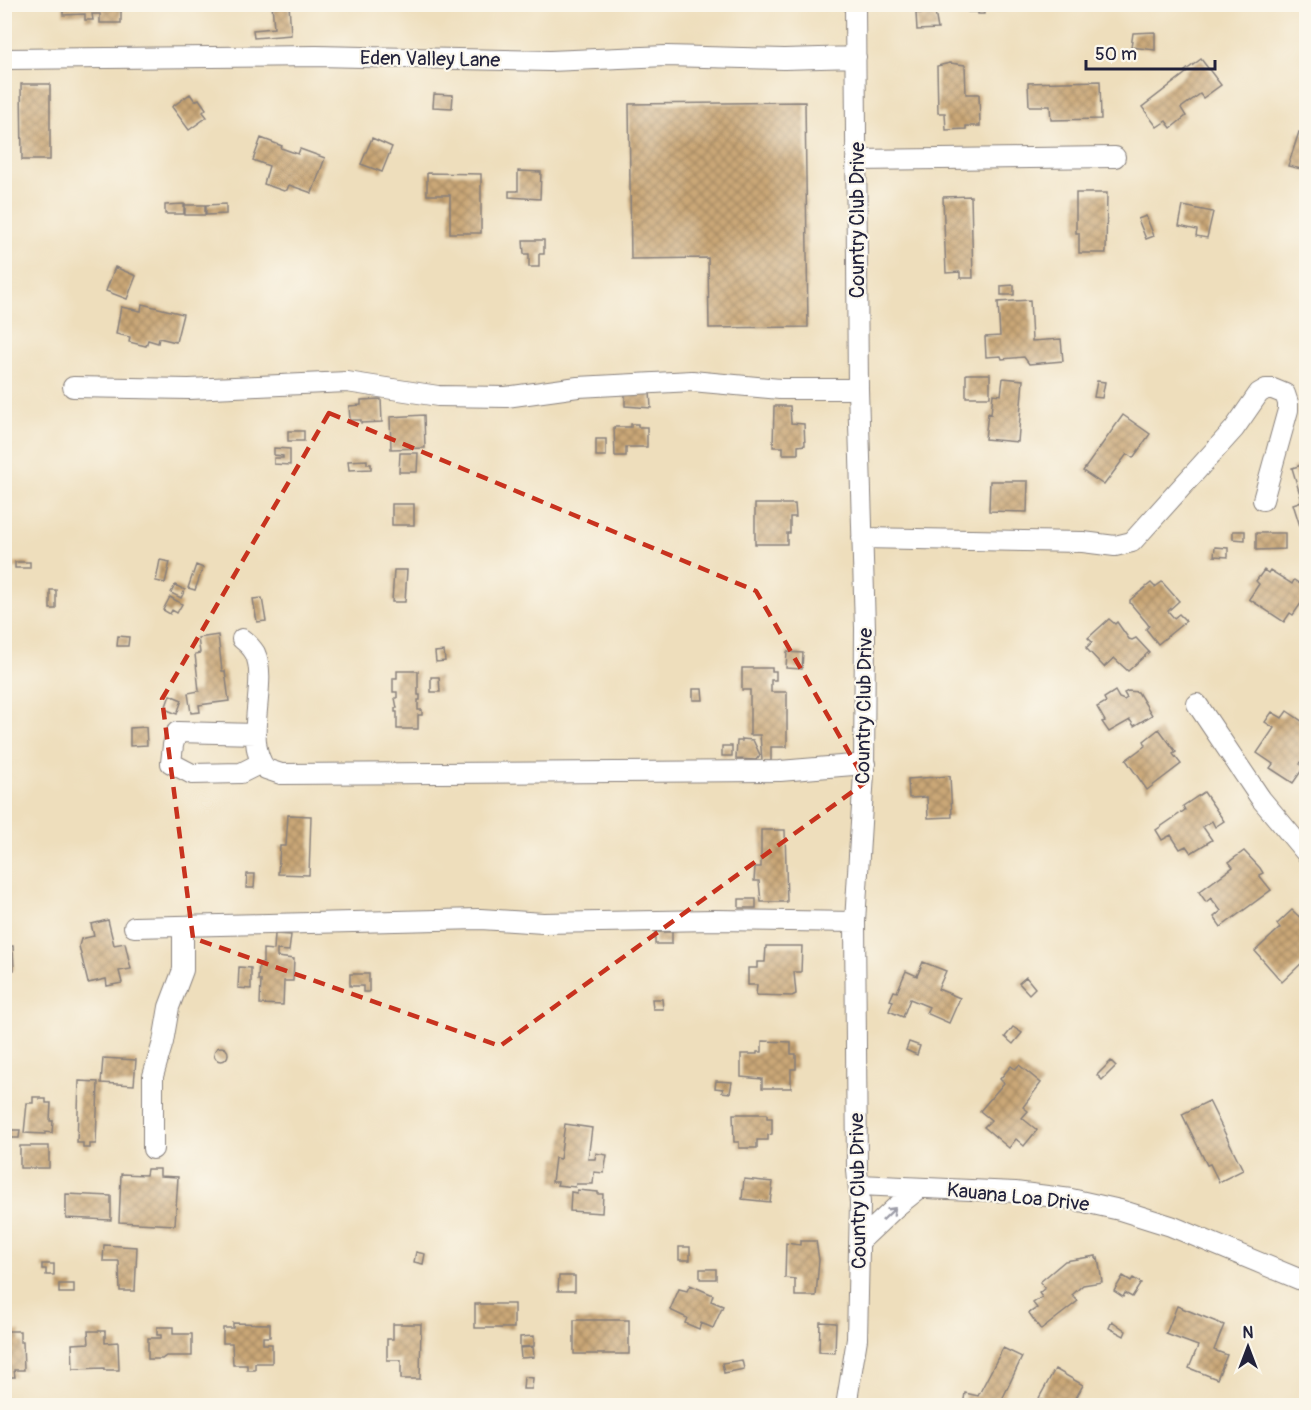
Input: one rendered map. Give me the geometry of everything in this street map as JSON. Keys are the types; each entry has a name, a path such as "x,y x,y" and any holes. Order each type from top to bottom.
{"street":[{"name":"Country Club Drive","path":"846,1406 857,1339 859,1185 855,922 865,764 865,628 858,388 855,4"},
{"name":"Eden Valley Lane","path":"4,59 316,56 550,62 666,56 784,59 856,57"},
{"path":"856,160 1115,157"},
{"path":"73,387 189,388 348,382 438,396 506,397 578,387 692,381 780,388 858,388"},
{"path":"862,538 1083,542 1115,546 1132,542 1234,429 1259,393 1266,389 1273,389 1285,394 1288,410 1263,500"},
{"path":"242,639 255,653 258,669 256,752 266,769 281,774 780,771 865,764"},
{"path":"1197,704 1261,799 1306,854"},
{"path":"256,734 177,732 171,763 192,774 241,773 261,764"},
{"path":"134,927 480,919 543,923 714,920 855,922"},
{"path":"153,1149 153,1076 163,1042 169,1007 183,970 183,926"},
{"name":"Kauana Loa Drive","path":"859,1185 1015,1192 1071,1199 1120,1210 1171,1226 1306,1282"},
{"path":"859,1242 920,1188"}],"highlighted area":[{"path":"329,413 756,591 866,782 500,1046 193,938 162,699"}],"building":[{"path":"63,4 121,4 121,23 100,23 100,14 92,14 93,20 85,20 85,14 63,15"},
{"path":"272,4 289,4 291,35 254,38 253,30 274,28"},
{"path":"967,4 1007,4 1007,11 984,11 984,14 978,14 978,12 968,12"},
{"path":"935,12 938,29 917,30 916,13"},
{"path":"1155,32 1155,50 1131,47 1133,33"},
{"path":"1201,59 1221,85 1203,98 1200,94 1181,108 1186,116 1171,128 1166,121 1157,127 1142,107"},
{"path":"950,63 965,65 966,94 979,94 980,126 946,130 945,113 938,113 937,66"},
{"path":"1100,81 1101,119 1051,120 1050,106 1029,106 1028,83"},
{"path":"21,84 50,84 50,160 22,160"},
{"path":"190,94 195,101 199,99 206,109 203,112 207,117 189,130 172,107"},
{"path":"434,94 453,95 452,108 433,107"},
{"path":"805,102 808,327 709,328 708,258 631,259 629,104"},
{"path":"1299,132 1306,134 1306,170 1288,166"},
{"path":"261,138 298,154 300,149 325,158 312,193 289,185 284,191 264,184 269,166 253,160"},
{"path":"372,138 392,147 382,172 361,164"},
{"path":"518,171 541,172 540,199 509,197 509,191 518,191"},
{"path":"427,173 481,174 481,233 450,233 450,195 427,195"},
{"path":"1076,193 1107,193 1106,253 1079,253 1079,233 1076,233"},
{"path":"971,196 973,278 960,278 960,272 946,273 943,197"},
{"path":"184,204 184,214 165,214 165,205"},
{"path":"226,204 226,214 206,215 206,205"},
{"path":"185,205 205,205 205,215 185,215"},
{"path":"1183,206 1213,212 1207,238 1196,236 1197,230 1179,226"},
{"path":"1146,216 1154,236 1146,239 1138,219"},
{"path":"523,240 544,240 544,254 539,254 539,267 529,267 529,254 524,254"},
{"path":"115,267 136,276 127,299 106,291"},
{"path":"1014,285 1014,295 1001,295 1001,286"},
{"path":"1030,300 1032,341 1061,339 1063,361 1029,364 1024,357 1002,359 1001,356 986,357 985,337 1000,336 998,302"},
{"path":"142,304 183,314 176,342 159,338 158,343 148,340 146,346 129,342 130,337 116,334 121,307 141,311"},
{"path":"966,374 990,374 990,397 966,397"},
{"path":"1003,378 1023,380 1018,442 985,439 993,394 1001,395"},
{"path":"1097,381 1105,382 1102,398 1094,397"},
{"path":"625,392 650,392 651,408 625,406"},
{"path":"381,399 382,422 361,423 361,420 350,420 349,406 361,405 361,400"},
{"path":"774,406 790,406 791,423 804,424 805,445 798,446 798,454 783,454 783,447 773,447"},
{"path":"424,415 425,448 391,449 390,417"},
{"path":"1123,415 1150,434 1133,458 1127,454 1104,485 1083,471"},
{"path":"631,424 647,427 647,447 626,447 626,456 615,456 614,427 631,427"},
{"path":"288,431 304,431 304,441 288,441"},
{"path":"596,439 606,439 606,456 596,456"},
{"path":"274,448 290,449 290,465 274,464 274,458 283,458 283,456 274,455"},
{"path":"400,453 418,453 417,472 399,472"},
{"path":"1306,459 1306,533 1304,527 1301,529 1293,504 1302,501 1292,468 1305,464"},
{"path":"367,460 367,464 371,464 371,469 349,470 348,461"},
{"path":"990,481 1028,481 1027,512 989,511"},
{"path":"392,504 414,504 414,525 392,525"},
{"path":"755,504 795,504 796,517 790,517 787,544 755,544"},
{"path":"1233,531 1245,531 1245,540 1233,539"},
{"path":"1256,533 1285,533 1285,549 1256,550"},
{"path":"1215,547 1228,548 1228,557 1214,556"},
{"path":"160,560 170,562 165,583 156,581"},
{"path":"15,562 30,562 30,568 15,568"},
{"path":"196,565 203,568 195,590 188,588"},
{"path":"394,570 407,570 405,602 392,602"},
{"path":"1264,570 1268,573 1270,570 1292,584 1294,580 1306,588 1306,596 1293,615 1290,613 1284,622 1249,599 1259,584 1256,581"},
{"path":"1162,582 1179,601 1168,611 1174,618 1179,614 1186,621 1158,644 1146,629 1149,626 1130,600 1151,583 1155,587"},
{"path":"175,585 185,590 181,598 171,593"},
{"path":"50,590 56,590 56,609 50,609"},
{"path":"170,597 182,604 177,613 172,610 170,614 163,610"},
{"path":"262,598 266,621 257,622 253,599"},
{"path":"1109,619 1115,624 1117,622 1129,639 1136,638 1149,652 1128,671 1114,658 1104,667 1086,648 1092,642 1088,638"},
{"path":"218,635 222,671 225,671 229,701 199,705 200,712 191,713 188,693 199,691 195,654 200,653 198,638"},
{"path":"118,636 129,637 128,646 117,646"},
{"path":"444,651 445,661 436,662 435,652"},
{"path":"787,652 803,653 802,669 786,668"},
{"path":"742,668 772,668 772,671 776,671 776,680 771,680 771,692 787,692 787,747 771,747 771,761 762,761 760,735 750,735 750,690 742,690"},
{"path":"397,671 418,671 420,700 418,700 418,710 422,710 422,715 418,715 418,729 397,729 395,698 397,698 397,692 393,692 393,678 397,678"},
{"path":"431,677 439,677 440,692 431,692"},
{"path":"693,689 702,689 703,700 693,700"},
{"path":"1115,691 1119,698 1124,700 1127,698 1124,693 1138,692 1152,715 1134,726 1130,720 1109,732 1102,722 1105,721 1097,707 1106,702 1104,698"},
{"path":"170,695 182,700 177,714 165,709"},
{"path":"1287,711 1306,724 1306,754 1300,764 1304,767 1293,783 1270,768 1273,764 1257,753 1274,728 1265,722 1272,712 1282,718"},
{"path":"146,727 147,745 130,746 130,728"},
{"path":"1159,729 1176,752 1173,754 1181,764 1147,790 1126,760 1146,745 1144,741"},
{"path":"742,739 753,740 760,755 756,760 736,759 737,741 742,741"},
{"path":"722,746 732,746 732,756 722,756"},
{"path":"950,776 952,817 928,818 927,797 909,798 908,779"},
{"path":"1204,792 1224,821 1215,827 1212,821 1203,827 1212,840 1191,853 1186,846 1180,849 1171,835 1162,840 1156,830 1185,810 1183,806"},
{"path":"288,815 311,816 309,875 278,874 280,846 286,846"},
{"path":"761,830 785,830 787,902 761,902 759,881 754,881 755,867 761,867"},
{"path":"1244,851 1260,868 1263,873 1259,875 1271,890 1221,927 1214,917 1221,911 1211,898 1206,902 1199,892 1233,867 1229,862"},
{"path":"247,874 255,874 254,888 246,888"},
{"path":"739,899 756,899 756,908 739,908"},
{"path":"1292,910 1306,923 1306,959 1282,982 1255,951 1280,928 1277,924"},
{"path":"108,920 114,945 125,943 131,969 119,971 122,983 107,986 106,979 88,983 79,946 81,939 94,936 91,924"},
{"path":"655,932 672,932 672,944 655,944"},
{"path":"275,934 291,935 289,951 277,950 277,957 294,959 293,981 284,981 283,1005 260,1004 259,963 263,963 263,949 274,950"},
{"path":"4,946 13,946 14,970 4,970"},
{"path":"766,946 802,946 801,972 794,972 796,994 792,996 756,995 757,985 748,985 748,968 757,968 757,962 765,962"},
{"path":"923,962 946,971 938,989 960,998 949,1023 926,1013 929,1007 910,999 903,1017 889,1011 893,1001 890,1000 894,991 897,992 906,971 917,976"},
{"path":"239,967 251,968 251,989 238,988"},
{"path":"350,974 369,974 369,992 363,992 363,986 350,986"},
{"path":"1026,977 1035,988 1029,994 1019,983"},
{"path":"652,999 662,999 663,1009 653,1009"},
{"path":"1013,1027 1022,1033 1013,1044 1005,1037"},
{"path":"762,1041 791,1042 791,1054 796,1054 796,1069 791,1069 791,1088 762,1088 762,1079 741,1077 741,1054 762,1052"},
{"path":"909,1042 920,1046 917,1055 906,1050"},
{"path":"218,1047 224,1047 228,1054 224,1061 218,1061 214,1057 214,1051"},
{"path":"103,1058 136,1060 134,1085 101,1083"},
{"path":"1111,1061 1116,1066 1102,1080 1097,1075"},
{"path":"1019,1065 1041,1083 1023,1107 1028,1111 1022,1118 1037,1130 1024,1146 1016,1139 1009,1148 984,1127 991,1120 980,1111 1004,1083 1000,1079 1011,1066 1015,1069"},
{"path":"79,1081 98,1082 96,1144 90,1144 90,1148 83,1148 83,1143 77,1143"},
{"path":"716,1081 732,1082 730,1093 715,1088"},
{"path":"33,1097 46,1099 46,1103 51,1103 52,1133 24,1133 27,1103 33,1103"},
{"path":"1209,1101 1243,1170 1219,1182 1210,1164 1207,1165 1182,1114"},
{"path":"733,1114 767,1114 767,1118 772,1118 772,1134 768,1135 768,1140 757,1140 757,1148 739,1148 739,1142 734,1142"},
{"path":"565,1124 592,1128 588,1159 595,1159 596,1153 607,1155 604,1173 594,1172 593,1184 576,1184 575,1187 557,1185 558,1182 552,1182 555,1158 560,1159"},
{"path":"4,1130 20,1130 19,1138 4,1138"},
{"path":"20,1146 49,1146 49,1168 20,1168"},
{"path":"147,1169 160,1169 160,1176 178,1177 175,1225 119,1222 121,1174 146,1175"},
{"path":"744,1179 773,1182 770,1202 742,1199"},
{"path":"577,1190 603,1194 602,1213 570,1211 571,1192 577,1193"},
{"path":"66,1194 111,1196 111,1220 66,1218"},
{"path":"800,1241 816,1241 819,1260 816,1296 795,1296 795,1279 785,1278 786,1243 800,1245"},
{"path":"104,1245 137,1247 135,1291 120,1291 119,1261 103,1261"},
{"path":"679,1247 690,1247 690,1260 679,1260"},
{"path":"416,1252 425,1254 423,1264 414,1262"},
{"path":"1096,1256 1102,1282 1083,1285 1072,1295 1078,1301 1041,1330 1029,1313 1037,1308 1033,1303 1042,1297 1039,1293 1045,1288 1040,1282 1065,1261"},
{"path":"42,1264 54,1264 54,1275 46,1275 46,1269 42,1269"},
{"path":"700,1269 716,1269 716,1279 700,1279"},
{"path":"559,1276 575,1276 575,1291 558,1291"},
{"path":"1123,1276 1141,1283 1132,1297 1125,1293 1123,1297 1114,1291"},
{"path":"59,1284 74,1284 74,1293 59,1293"},
{"path":"690,1285 713,1295 711,1301 723,1306 713,1328 701,1323 699,1329 685,1323 687,1318 670,1310 679,1289 687,1291"},
{"path":"475,1304 514,1304 514,1328 475,1328"},
{"path":"1177,1306 1224,1325 1214,1350 1227,1355 1217,1379 1189,1368 1198,1346 1166,1334"},
{"path":"574,1320 629,1320 629,1354 574,1354"},
{"path":"1112,1321 1126,1331 1124,1336 1109,1328"},
{"path":"820,1322 836,1323 835,1353 819,1352"},
{"path":"233,1323 270,1324 270,1337 263,1337 263,1344 272,1344 272,1363 255,1363 255,1370 247,1370 247,1365 233,1365 232,1343 223,1343 223,1328 233,1328"},
{"path":"393,1324 421,1324 420,1379 401,1379 401,1360 387,1360 387,1339 393,1339"},
{"path":"157,1327 173,1327 173,1334 192,1334 192,1356 148,1359 148,1338 161,1338 161,1335 157,1335"},
{"path":"4,1331 20,1331 20,1342 23,1342 24,1370 14,1370 15,1377 4,1377"},
{"path":"88,1331 105,1331 105,1343 118,1342 119,1370 73,1369 72,1344 89,1343"},
{"path":"534,1336 534,1346 520,1347 520,1337"},
{"path":"533,1347 534,1357 521,1358 520,1348"},
{"path":"1003,1348 1022,1357 999,1406 963,1406 965,1393 978,1396"},
{"path":"742,1360 744,1369 724,1373 722,1363"},
{"path":"1055,1369 1083,1385 1075,1400 1086,1406 1053,1406 1039,1398"},
{"path":"524,1377 533,1378 532,1389 523,1389"}]}
